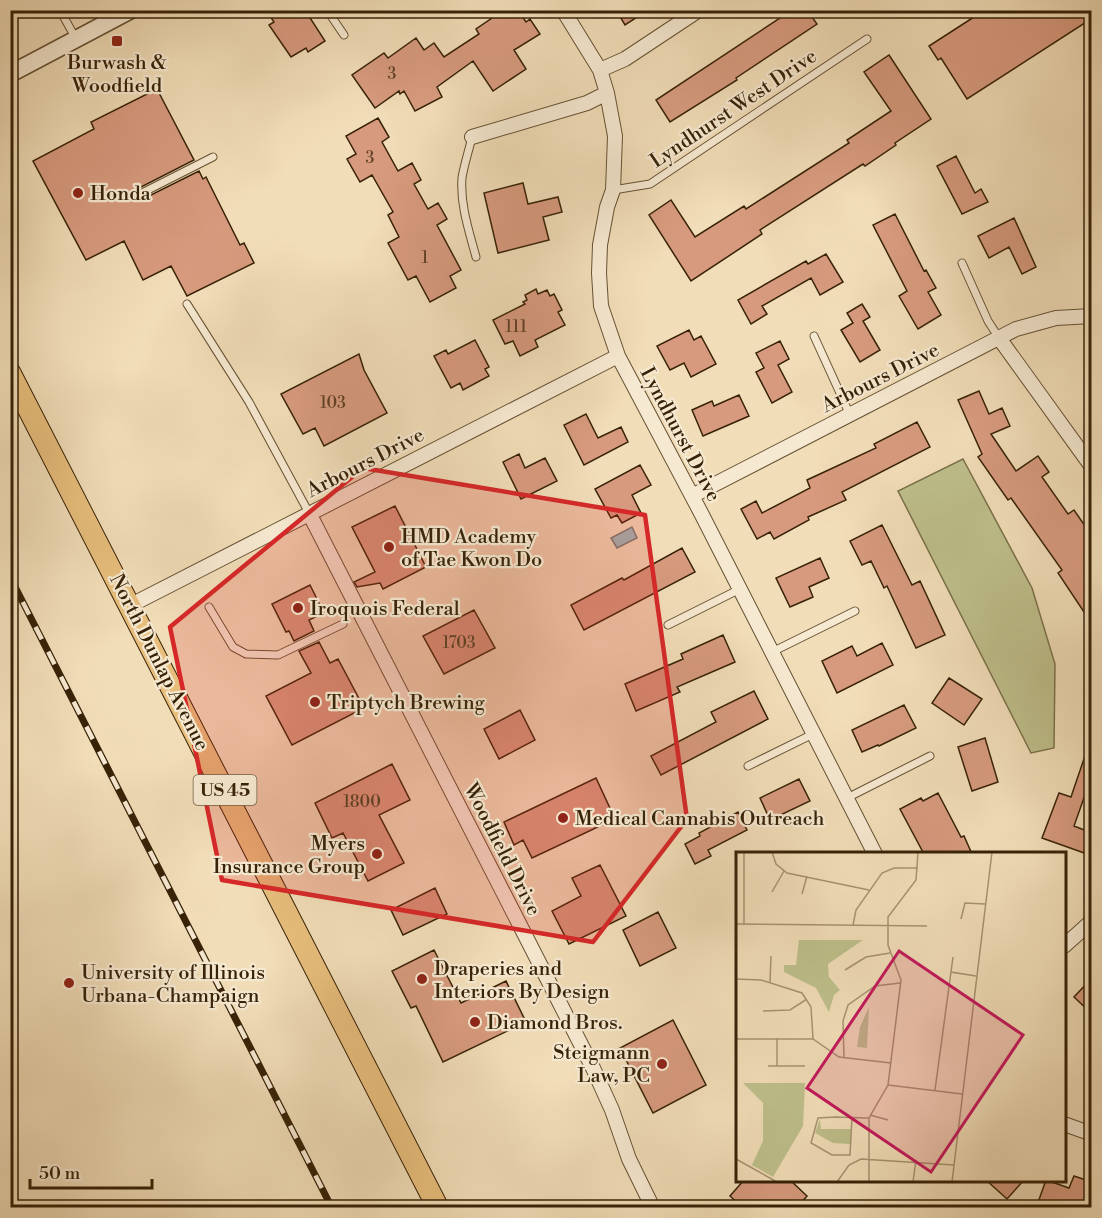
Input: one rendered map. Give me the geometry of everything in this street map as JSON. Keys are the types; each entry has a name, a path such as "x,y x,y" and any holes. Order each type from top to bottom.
{"main road":[{"name":"North Dunlap Avenue","path":"10,373 131,605 438,1208"}],"street":[{"path":"10,74 131,10"},
{"name":"Lyndhurst Drive","path":"563,10 600,70 615,136 613,190 607,207 600,245 599,273 601,306 618,356 874,852"},
{"path":"600,70 625,59 699,10"},
{"path":"472,137 586,103 607,93"},
{"name":"Arbours Drive","path":"692,496 999,338 1033,323 1056,318 1092,316"},
{"path":"999,338 1092,466"},
{"name":"Arbours Drive","path":"131,605 618,356"},
{"name":"Woodfield Drive","path":"309,513 593,1068 612,1110 629,1159 654,1208"},
{"path":"1066,945 1092,921"},
{"path":"1066,1124 1092,1134"}],"lane":[{"path":"60,10 76,39"},
{"path":"327,10 344,35"},
{"name":"Lyndhurst West Drive","path":"613,190 650,184 867,39"},
{"path":"472,137 462,176 462,192 476,257"},
{"path":"136,196 213,157"},
{"path":"962,263 988,321 999,338"},
{"path":"187,304 249,402 309,513"},
{"path":"814,336 850,415"},
{"path":"668,625 740,589"},
{"path":"209,607 233,647 246,654 278,655 343,624"},
{"path":"772,652 855,611"},
{"path":"748,766 813,734"},
{"path":"847,798 930,756"}],"highlighted area":[{"path":"363,468 645,515 687,819 593,942 222,880 170,627"}],"green space":[{"path":"963,459 1032,588 1055,664 1054,748 1031,753 898,491"}],"water":[{"path":"632,527 637,538 617,548 611,538"}],"building":[{"path":"266,10 305,10 325,41 308,52 306,48 291,57 269,25 274,22"},
{"path":"504,10 518,10 526,22 530,19 540,34 514,50 526,69 493,91 473,61 437,87 442,97 415,111 404,91 400,94 399,91 375,108 352,75 384,53 388,58 416,38 424,50 434,43 444,57 479,34 476,29"},
{"path":"616,10 648,10 625,25"},
{"path":"792,10 807,10 817,24 736,78 737,80 670,122 656,100"},
{"path":"980,10 1085,10 1091,19 967,99 941,58 938,60 929,46 974,17"},
{"path":"889,55 931,119 865,166 863,164 760,230 762,234 691,281 649,215 671,200 695,237 744,206 746,209 849,143 847,140 891,111 864,72"},
{"name":"Honda","path":"157,89 194,160 133,191 130,195 131,199 139,201 199,171 203,179 206,177 240,245 244,243 254,263 187,296 171,266 143,280 124,241 86,260 33,161 94,129 91,122"},
{"path":"378,118 389,137 382,142 398,171 412,163 421,180 414,184 428,209 438,203 447,219 437,225 461,270 450,276 456,288 430,302 416,276 408,280 388,243 399,237 388,215 393,212 372,175 360,182 347,159 356,154 346,136"},
{"path":"956,156 975,193 981,189 988,202 962,214 937,166"},
{"path":"523,183 528,204 558,197 562,212 543,217 549,240 498,253 484,193"},
{"path":"895,214 924,271 926,270 936,288 928,292 941,315 918,329 899,296 907,291 873,225"},
{"path":"1014,218 1036,267 1022,274 1009,247 989,258 978,236"},
{"path":"826,254 843,282 820,295 811,278 762,306 767,314 751,324 738,300 806,261 808,264"},
{"path":"536,289 538,294 547,290 550,296 554,294 562,310 558,312 565,325 535,340 538,347 520,356 513,341 505,344 493,320 525,304 523,302 527,300 525,295"},
{"path":"862,304 870,317 863,321 880,350 860,362 841,330 853,323 847,313"},
{"path":"689,330 694,340 701,336 716,364 691,377 684,363 670,370 657,346"},
{"path":"475,340 489,367 485,369 489,376 463,390 460,383 451,388 434,356 446,350 448,354"},
{"path":"780,341 789,359 778,365 792,392 772,403 756,372 764,368 756,353"},
{"path":"359,354 364,370 387,413 324,446 315,428 303,434 281,394"},
{"path":"979,391 989,414 1002,408 1010,426 991,434 1016,471 1038,456 1049,472 1042,477 1068,514 1074,510 1092,536 1092,624 1058,573 1062,570 1011,498 1008,500 978,457 982,454 958,400"},
{"path":"739,395 749,416 703,436 692,410 712,401 714,406"},
{"path":"586,414 598,438 621,427 628,442 584,465 564,425"},
{"path":"917,422 930,447 842,492 846,500 808,517 809,520 774,539 770,532 757,539 741,509 756,501 762,513 810,488 807,480 876,448 874,444"},
{"path":"519,454 525,468 545,458 557,481 521,499 503,462"},
{"path":"640,465 651,485 632,495 641,513 622,523 617,515 611,518 595,489"},
{"name":"HMD Academy of Tae Kwon Do","path":"395,506 426,567 383,589 380,583 357,587 354,582 375,572 352,527"},
{"path":"882,525 912,585 920,581 945,635 916,648 887,586 884,588 871,561 862,565 850,541"},
{"path":"682,548 695,572 584,630 571,605 622,578 624,580"},
{"path":"820,558 829,578 809,587 813,597 790,607 776,578"},
{"name":"Iroquois Federal","path":"310,585 324,613 309,620 314,631 294,641 289,631 286,632 272,604"},
{"name":"Triptych Brewing","path":"474,610 495,648 444,674 423,636"},
{"path":"723,635 735,662 677,687 680,692 636,711 625,684 683,659 681,654"},
{"name":"Triptych Brewing","path":"319,642 330,663 338,659 364,708 292,745 266,696 311,673 299,651"},
{"path":"882,643 893,665 837,693 822,661 852,646 857,656"},
{"path":"949,678 982,699 964,725 932,703"},
{"path":"754,691 768,719 661,775 651,756 716,722 711,712"},
{"path":"904,705 916,728 862,752 852,730"},
{"path":"520,710 535,740 499,759 484,729"},
{"path":"985,738 998,782 972,791 958,747"},
{"path":"1089,744 1092,744 1092,794 1086,792 1074,826 1092,833 1092,841 1087,854 1042,838 1059,793 1071,797"},
{"path":"392,764 410,800 379,815 404,863 368,881 343,833 332,838 315,803"},
{"path":"596,778 615,819 532,858 523,840 514,845 504,822"},
{"path":"799,779 810,801 770,820 760,798"},
{"path":"938,793 971,852 923,852 900,809 921,798 923,801"},
{"path":"738,812 747,830 708,850 711,856 695,864 685,844 700,836 699,833"},
{"path":"600,865 626,916 569,944 552,911 581,896 572,878"},
{"path":"435,888 447,914 403,935 391,910"},
{"path":"658,912 676,948 640,966 623,930"},
{"name":"Diamond Bros.","path":"434,950 461,1003 506,981 526,1022 443,1062 416,1006 411,1008 392,971"},
{"path":"1092,978 1092,1014 1074,997"},
{"path":"673,1020 706,1085 653,1113 620,1048"},
{"path":"1074,1176 1092,1182 1092,1191 1086,1208 1036,1208 1045,1182 1069,1188"},
{"path":"742,1182 792,1182 807,1196 797,1208 743,1208 730,1196"},
{"path":"988,1182 1022,1182 1007,1199"}],"railway":[{"path":"10,577 332,1208"}],"place":[{"name":"Burwash & Woodfield","path":"117,41"},
{"name":"Honda","path":"78,193"},
{"name":"HMD Academy of Tae Kwon Do","path":"389,547"},
{"name":"Iroquois Federal","path":"298,608"},
{"name":"Triptych Brewing","path":"315,702"},
{"name":"Medical Cannabis Outreach","path":"563,818"},
{"name":"Myers Insurance Group","path":"377,854"},
{"name":"Draperies and Interiors By Design","path":"422,979"},
{"name":"University of Illinois Urbana-Champaign","path":"69,983"},
{"name":"Diamond Bros.","path":"475,1022"},
{"name":"Steigmann Law, PC","path":"662,1064"}]}
